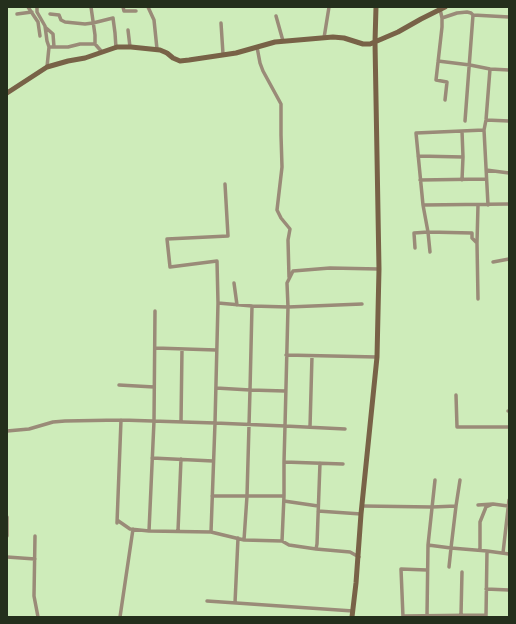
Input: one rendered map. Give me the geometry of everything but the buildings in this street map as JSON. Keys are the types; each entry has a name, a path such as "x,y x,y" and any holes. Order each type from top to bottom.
{"street":[{"path":"28,7 38,22 40,36"},
{"path":"38,7 37,12 45,27 49,47 47,68"},
{"path":"91,7 95,44 102,52"},
{"path":"123,7 124,11 136,11"},
{"path":"148,7 154,20 157,49"},
{"path":"324,38 329,7"},
{"path":"207,601 352,614 359,557 361,514 377,357 379,269 375,42 376,7"},
{"path":"7,93 47,68 68,61 86,58 116,48 130,47 157,49 180,61 236,53 283,41 344,38 363,44 370,44 398,32 443,8"},
{"path":"443,8 436,80 447,82 445,100"},
{"path":"17,14 37,12"},
{"path":"442,18 457,13 467,12 473,15 509,17"},
{"path":"50,14 59,15 61,20 65,22 84,24 113,18 116,48"},
{"path":"465,121 473,15"},
{"path":"276,16 283,41"},
{"path":"221,23 223,54"},
{"path":"45,27 53,34 54,47"},
{"path":"128,30 130,47"},
{"path":"49,47 68,47 80,44 95,44"},
{"path":"257,47 263,71 282,104 282,167 277,210 281,218 290,229 288,240 289,278"},
{"path":"438,61 490,69 509,70"},
{"path":"488,205 484,130 490,69"},
{"path":"486,120 509,121"},
{"path":"430,252 420,180 416,133 484,130"},
{"path":"462,131 462,180"},
{"path":"418,156 463,156"},
{"path":"486,170 509,173"},
{"path":"420,180 486,179"},
{"path":"211,532 218,303 217,262 170,267 167,239 228,236 225,184"},
{"path":"423,205 509,204"},
{"path":"478,205 478,299"},
{"path":"415,248 414,233 472,233 472,238 477,243"},
{"path":"493,262 509,259"},
{"path":"282,541 288,307 287,283 293,271 330,268 379,269"},
{"path":"234,283 237,305"},
{"path":"218,303 288,307 362,304"},
{"path":"244,540 250,425 252,306"},
{"path":"149,531 154,421 155,311"},
{"path":"155,348 216,350"},
{"path":"181,422 182,349"},
{"path":"286,355 377,357"},
{"path":"310,427 312,356"},
{"path":"119,385 154,387"},
{"path":"216,388 285,391"},
{"path":"456,395 457,427 509,427"},
{"path":"7,431 28,429 65,420 154,421 345,429"},
{"path":"121,420 117,521 130,529 149,531 211,532 244,540 282,541 289,545 350,552 359,557"},
{"path":"152,458 213,461"},
{"path":"178,531 181,459"},
{"path":"284,462 343,464"},
{"path":"316,549 320,464"},
{"path":"427,616 428,545 435,480"},
{"path":"449,567 460,480"},
{"path":"212,496 247,496 284,499 318,506"},
{"path":"503,553 509,500"},
{"path":"478,505 492,504 508,506"},
{"path":"480,550 480,522 486,507 492,504"},
{"path":"363,506 456,506"},
{"path":"318,511 361,514"},
{"path":"7,517 7,536"},
{"path":"120,617 133,529"},
{"path":"35,536 34,596 38,617"},
{"path":"235,603 238,538"},
{"path":"428,545 509,554"},
{"path":"427,570 401,569 403,617 461,615 486,616 487,551"},
{"path":"7,557 35,559"},
{"path":"461,615 462,572"},
{"path":"486,589 509,590"}]}
